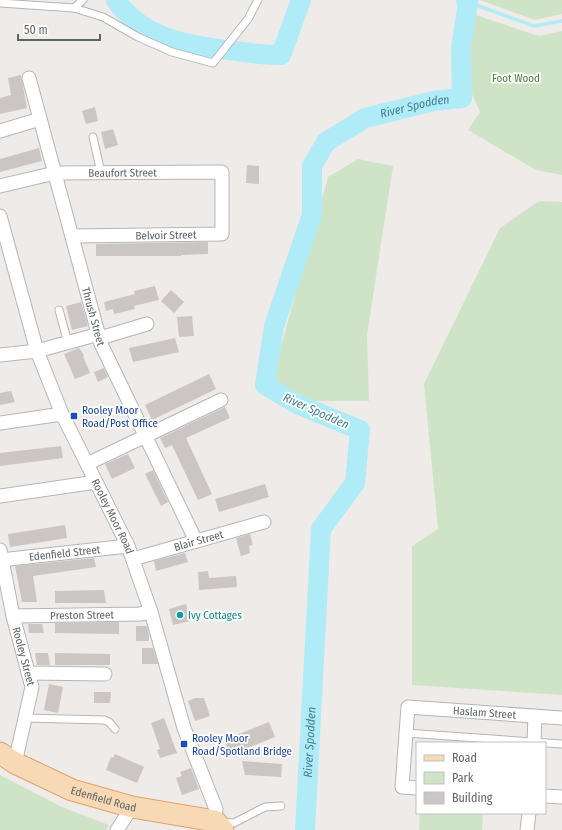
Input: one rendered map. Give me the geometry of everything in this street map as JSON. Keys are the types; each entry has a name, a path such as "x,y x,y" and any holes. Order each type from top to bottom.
{"main road":[{"name":"Edenfield Road","path":"8,758 72,790 132,807 219,826"}],"street":[{"name":"Thrush Street","path":"30,78 101,344 196,541"},
{"path":"0,131 40,119"},
{"name":"Beaufort Street","path":"0,186 55,173 222,172 222,196"},
{"name":"Belvoir Street","path":"72,236 222,234 222,196"},
{"name":"Rooley Moor Road","path":"0,216 37,352 62,414 128,546 151,612 184,728 216,809 219,826"},
{"path":"0,355 37,352 147,324"},
{"path":"87,464 221,400"},
{"path":"0,423 62,414"},
{"path":"0,496 96,482"},
{"name":"Blair Street","path":"133,560 264,522"},
{"name":"Edenfield Street","path":"1,556 128,546"},
{"name":"Rooley Street","path":"1,556 13,616 32,687 25,718 8,758"},
{"name":"Preston Street","path":"13,616 140,614 151,612"},
{"path":"28,673 105,674"},
{"name":"Haslam Street","path":"406,732 408,707 562,718"},
{"path":"534,742 536,716"},
{"path":"406,732 402,787 416,788"},
{"path":"546,796 562,798"},
{"path":"117,830 132,807"},
{"path":"527,830 529,814"}],"lane":[{"path":"74,8 83,0"},
{"path":"0,3 74,8 103,17 138,37 172,52 212,63 248,19 258,0"},
{"path":"93,137 101,173"},
{"path":"59,310 68,343"},
{"path":"25,718 104,720 115,729"},
{"path":"406,732 534,742"},
{"path":"546,743 562,744"},
{"path":"219,826 234,823 265,807 281,806"}],"green space":[{"path":"480,0 562,0 562,14 535,20"},
{"name":"Foot Wood","path":"473,14 539,36 562,31 562,175 536,170 468,130 480,112 472,94 469,61"},
{"path":"358,159 393,166 367,335 369,401 307,401 270,386 328,177"},
{"path":"539,201 562,202 562,695 412,685 412,546 438,529 424,384 500,228"},
{"path":"0,775 62,807 109,825 106,830 0,830"},
{"path":"420,814 483,814 482,830 419,830"}],"building":[{"path":"21,75 27,108 0,114 0,98 11,95 8,78"},
{"path":"95,107 98,121 86,124 82,111"},
{"path":"113,129 118,145 105,149 101,132"},
{"path":"39,148 42,161 0,172 0,159"},
{"path":"247,165 259,166 259,184 246,183"},
{"path":"208,242 208,254 181,256 96,256 96,244"},
{"path":"155,286 159,300 134,306 135,309 114,314 113,309 106,311 104,302 135,294 134,291"},
{"path":"171,290 184,302 174,313 161,301"},
{"path":"81,302 88,326 72,330 66,306"},
{"path":"192,316 194,336 179,337 177,317"},
{"path":"175,338 179,352 133,362 129,348"},
{"path":"79,348 84,355 83,356 90,373 75,379 64,354"},
{"path":"104,368 108,377 98,382 94,372"},
{"path":"209,374 216,389 152,420 145,405"},
{"path":"11,391 15,402 0,405 0,393"},
{"path":"225,407 230,418 186,438 212,494 198,500 172,445 165,448 160,438"},
{"path":"61,446 63,458 0,466 0,453"},
{"path":"128,454 135,468 112,479 105,464"},
{"path":"153,470 168,502 161,506 145,474"},
{"path":"265,484 269,497 219,512 215,499"},
{"path":"65,525 67,538 10,547 8,534"},
{"path":"250,534 253,545 249,546 250,553 241,556 236,538"},
{"path":"185,553 188,562 156,571 154,561"},
{"path":"94,558 96,567 33,576 37,602 22,602 15,566"},
{"path":"208,571 209,578 236,576 237,587 199,590 198,572"},
{"path":"104,590 106,603 55,603 55,591"},
{"name":"Ivy Cottages","path":"186,604 190,621 173,625 169,609"},
{"path":"119,622 119,634 55,633 55,623"},
{"path":"28,624 42,624 44,633 29,633"},
{"path":"136,626 147,626 149,641 136,641"},
{"path":"142,648 153,648 158,664 142,664"},
{"path":"35,653 48,653 50,665 37,665"},
{"path":"55,653 110,654 110,665 55,665"},
{"path":"49,684 63,687 58,713 44,710"},
{"path":"94,692 111,692 110,703 94,703"},
{"path":"195,698 204,698 210,716 195,721 188,701"},
{"path":"164,718 177,753 160,758 157,750 160,749 151,723"},
{"path":"269,722 275,737 230,755 224,740"},
{"path":"115,754 144,767 137,783 106,770 111,757 113,758"},
{"path":"242,761 282,764 281,777 245,775"},
{"path":"191,768 199,789 182,795 176,778 182,776 180,772"}],"waterway":[{"name":"River Spodden","path":"116,0 125,12 136,22 149,30 176,41 205,47 258,54 281,55 301,0"},
{"name":"River Spodden","path":"305,830 321,529 355,483 360,430 297,404 265,385 274,326 312,215 312,166 326,142 365,118 434,101 462,98 461,49 468,2 466,0"},
{"path":"468,2 534,26 562,21"}],"place":[{"name":"Rooley Moor Road/Post Office","path":"74,416"},
{"name":"Ivy Cottages","path":"180,615"},
{"name":"Rooley Moor Road/Spotland Bridge","path":"184,744"}]}
